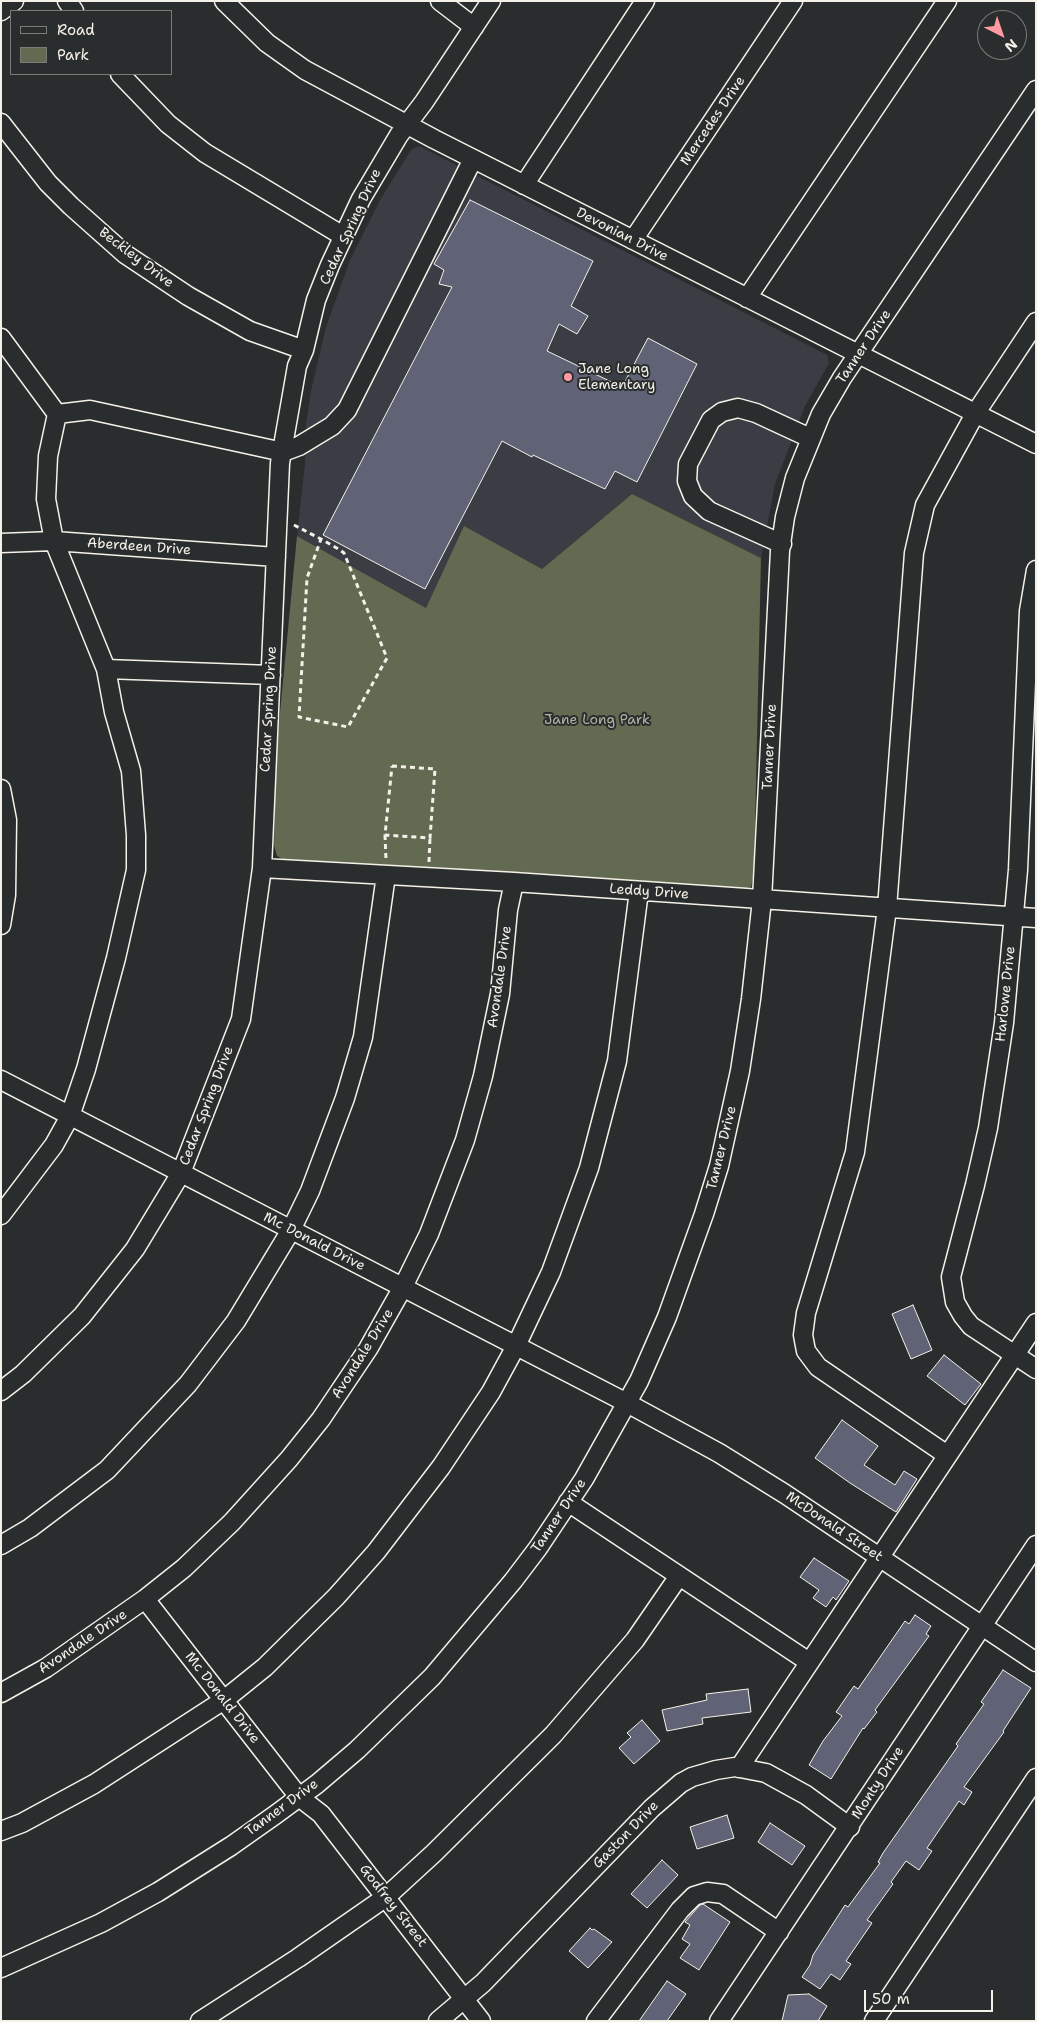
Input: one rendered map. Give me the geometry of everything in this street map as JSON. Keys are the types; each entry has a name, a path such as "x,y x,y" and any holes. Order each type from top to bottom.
{"street":[{"path":"1,11 14,1"},
{"name":"Devonian Drive","path":"224,1 266,42 305,70 473,159 1036,444"},
{"path":"440,1 474,27"},
{"name":"Cedar Spring Drive","path":"1,1391 23,1374 82,1316 135,1249 181,1173 241,1019 262,868 278,515 283,452 297,366 304,350 316,300 343,236 379,166 491,1"},
{"path":"524,185 645,1"},
{"name":"Mercedes Drive","path":"633,240 793,1"},
{"path":"747,298 947,1"},
{"path":"121,75 168,124 205,153 343,236"},
{"name":"Tanner Drive","path":"1,1968 101,1923 158,1892 231,1846 299,1797 357,1750 432,1677 513,1581 538,1548 595,1460 627,1403 639,1381 667,1317 704,1214 719,1166 748,1023 762,900 782,544 790,497 810,438 828,402 1036,90"},
{"name":"Beckley Drive","path":"1,123 48,183 125,254 188,296 242,327 304,350"},
{"path":"57,414 90,410 283,452 299,446 332,426 347,410 473,159"},
{"path":"947,1455 818,1367 806,1351 803,1335 806,1313 855,1152 887,908 914,552 925,505 975,414 1036,322"},
{"path":"1,338 57,414 48,456 46,499 54,541 106,669 114,712 131,771 136,835 136,870 89,1060 70,1116 54,1145 1,1215"},
{"path":"782,544 709,511 693,496 687,481 688,464 711,420 722,412 738,408 756,413 810,438"},
{"name":"Aberdeen Drive","path":"1,543 54,541 276,557"},
{"name":"Harlowe Drive","path":"1036,570 1030,611 1014,916 1004,1023 988,1128 951,1277 952,1293 963,1316 971,1326 1036,1369"},
{"path":"106,669 271,675"},
{"path":"1,789 6,820 6,895 1,925"},
{"name":"Leddy Drive","path":"262,868 514,882 1036,918"},
{"path":"1,1545 30,1528 107,1470 188,1384 236,1321 292,1230 310,1191 345,1098 363,1036 386,875"},
{"name":"Avondale Drive","path":"1,1693 46,1668 145,1599 184,1568 232,1522 289,1459 321,1419 359,1363 403,1287 441,1204 474,1108 500,994 508,910 514,882"},
{"path":"1,1831 22,1823 94,1784 224,1700 265,1667 336,1597 376,1552 441,1468 491,1392 516,1346 551,1272 589,1168 617,1061 639,892"},
{"name":"Mc Donald Drive","path":"1,1080 627,1403"},
{"path":"739,1768 1036,1323"},
{"name":"McDonald Street","path":"627,1403 719,1453 1036,1662"},
{"path":"568,1502 809,1662"},
{"name":"Monty Drive","path":"719,2021 850,1827 1036,1545"},
{"path":"200,2021 298,1958 386,1897 441,1846 553,1735 635,1640 679,1576"},
{"name":"Mc Donald Drive","path":"145,1599 299,1797"},
{"name":"Gaston Drive","path":"438,2021 483,1983 667,1794 692,1777 726,1768 739,1768 766,1773 806,1795 850,1827"},
{"path":"874,2021 1036,1778"},
{"name":"Godfrey Street","path":"299,1797 322,1814 481,2021"},
{"path":"596,2021 680,1910 694,1896 707,1892 723,1894 779,1932"}],"path":[{"path":"278,515 321,539 344,553 387,658 348,727 298,717 307,578 321,539"},
{"path":"386,875 385,835 392,766 435,769 429,864"},
{"path":"385,835 430,838"}],"shaded area":[{"name":"Jane Long Elementary","path":"419,146 827,355 829,363 805,406 775,484 761,558 632,494 542,569 464,527 426,608 297,536 305,463 306,424 311,391 326,327 350,260 380,200 411,150"}],"green space":[{"name":"Jane Long Park","path":"632,494 761,558 754,872 751,887 737,890 286,861 277,856 274,845 276,754 297,536 426,608 464,526 542,569"}],"building":[{"path":"470,200 593,261 571,306 588,316 577,334 559,324 547,351 622,387 648,338 697,364 637,482 615,471 605,489 533,455 532,457 502,441 425,589 323,535 452,287 439,284 444,270 434,264"},
{"path":"913,1305 932,1350 911,1359 892,1314"},
{"path":"944,1355 981,1384 965,1405 927,1376"},
{"path":"842,1420 878,1446 864,1465 895,1485 904,1471 917,1479 896,1512 815,1458"},
{"path":"814,1558 849,1581 836,1600 833,1597 826,1607 813,1598 819,1590 800,1577"},
{"path":"915,1615 931,1626 926,1634 929,1636 875,1710 877,1712 863,1728 831,1779 809,1765 823,1741 842,1716 836,1712 854,1686 858,1689 905,1621 909,1624"},
{"path":"1003,1670 1031,1688 1004,1732 964,1787 972,1792 964,1805 959,1801 927,1848 932,1851 919,1870 906,1861 891,1882 893,1884 867,1920 872,1923 846,1961 851,1964 840,1980 831,1974 820,1989 802,1977 810,1965 813,1955 845,1905 848,1907 880,1863 878,1862 883,1853 958,1746 956,1744 984,1704 981,1702"},
{"path":"748,1689 751,1712 702,1718 703,1724 667,1731 662,1710 707,1700 706,1694"},
{"path":"642,1720 660,1741 634,1764 619,1748 631,1737 627,1733"},
{"path":"727,1815 734,1838 697,1849 690,1827"},
{"path":"770,1823 805,1846 792,1865 758,1842"},
{"path":"662,1860 678,1875 647,1908 631,1894"},
{"path":"703,1904 730,1922 699,1970 680,1958 690,1944 682,1939 690,1925 685,1922"},
{"path":"590,1928 612,1942 588,1968 569,1951"},
{"path":"667,1981 686,1994 667,2021 639,2021"},
{"path":"809,1994 827,2006 818,2021 782,2021 788,1995"}],"place":[{"name":"Jane Long Elementary","path":"568,377"}]}
